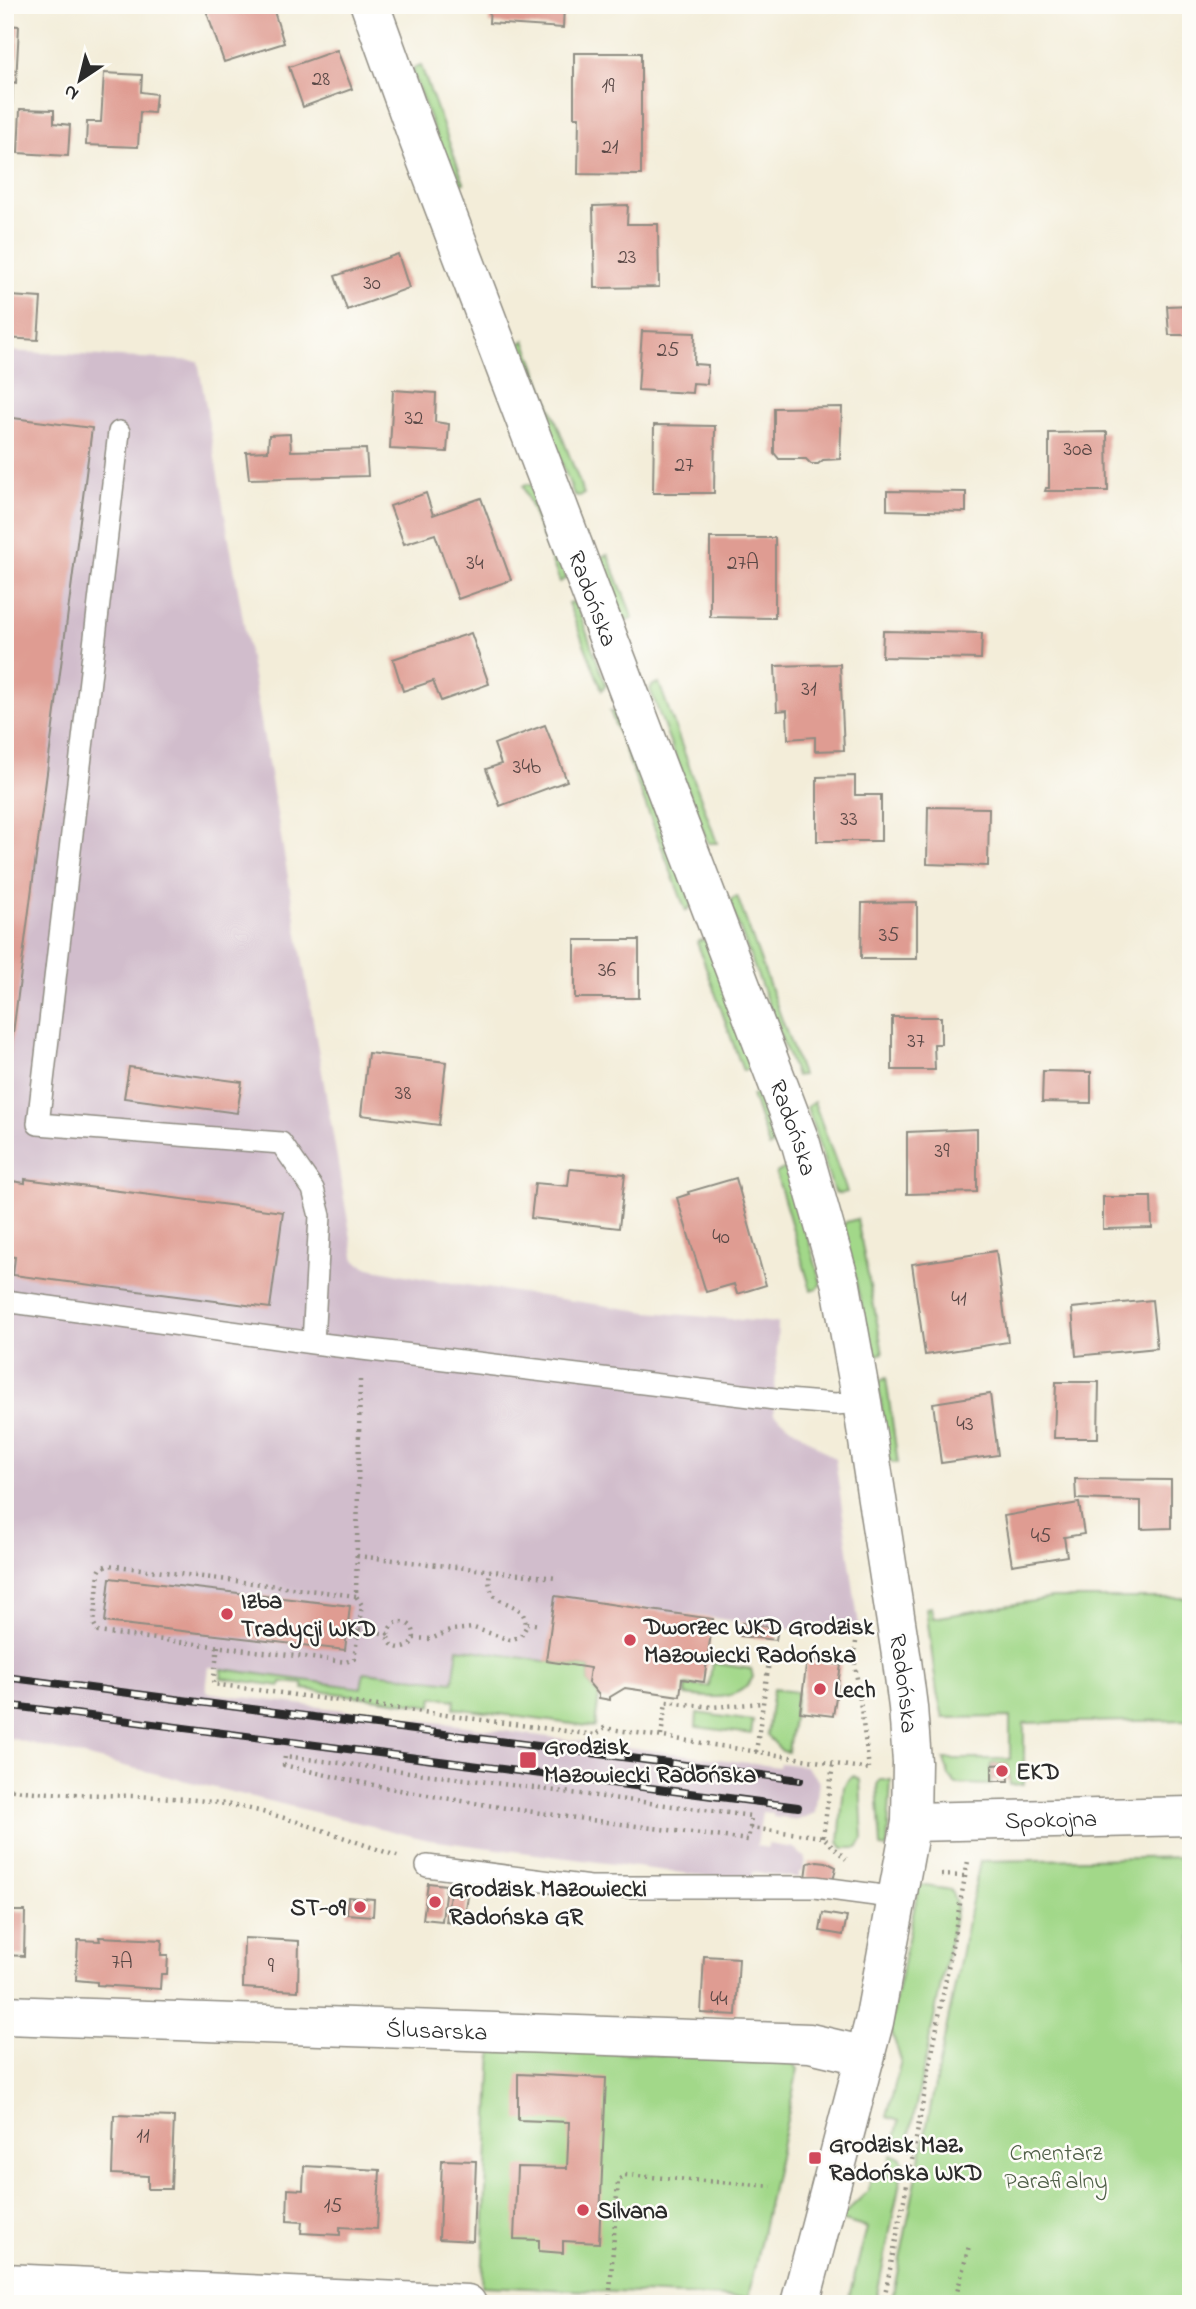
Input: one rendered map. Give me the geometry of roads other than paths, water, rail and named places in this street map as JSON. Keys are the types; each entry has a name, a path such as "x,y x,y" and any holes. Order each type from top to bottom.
{"street":[{"name":"Radońska","path":"370,5 419,141 801,1144 841,1285 862,1402 908,1707 912,1762 911,1822 866,2056 800,2304"},
{"name":"Spokojna","path":"911,1822 1191,1816"},
{"name":"Ślusarska","path":"5,2015 810,2043 866,2056"},
{"path":"5,2283 467,2304"}],"lane":[{"path":"119,432 38,1124 281,1143 313,1189 320,1216 313,1343"},
{"path":"5,1301 313,1343 775,1399 835,1404 862,1402"},
{"path":"428,1866 590,1887 815,1887 898,1898"}],"railway":[{"path":"5,1677 800,1780"},
{"path":"5,1705 798,1807"}],"place":[{"name":"Izba Tradycji WKD","path":"227,1614"},
{"name":"Dworzec WKD Grodzisk Mazowiecki Radońska","path":"630,1640"},
{"name":"Lech","path":"820,1689"},
{"name":"Grodzisk Mazowiecki Radońska","path":"528,1760"},
{"name":"EKD","path":"1002,1771"},
{"name":"Grodzisk Mazowiecki Radońska GR","path":"435,1902"},
{"name":"ST-09","path":"360,1907"},
{"name":"Grodzisk Maz. Radońska WKD","path":"815,2158"},
{"name":"Silvana","path":"583,2210"}],"park label":[{"name":"Cmentarz Parafialny","path":"1056,2166"}]}
